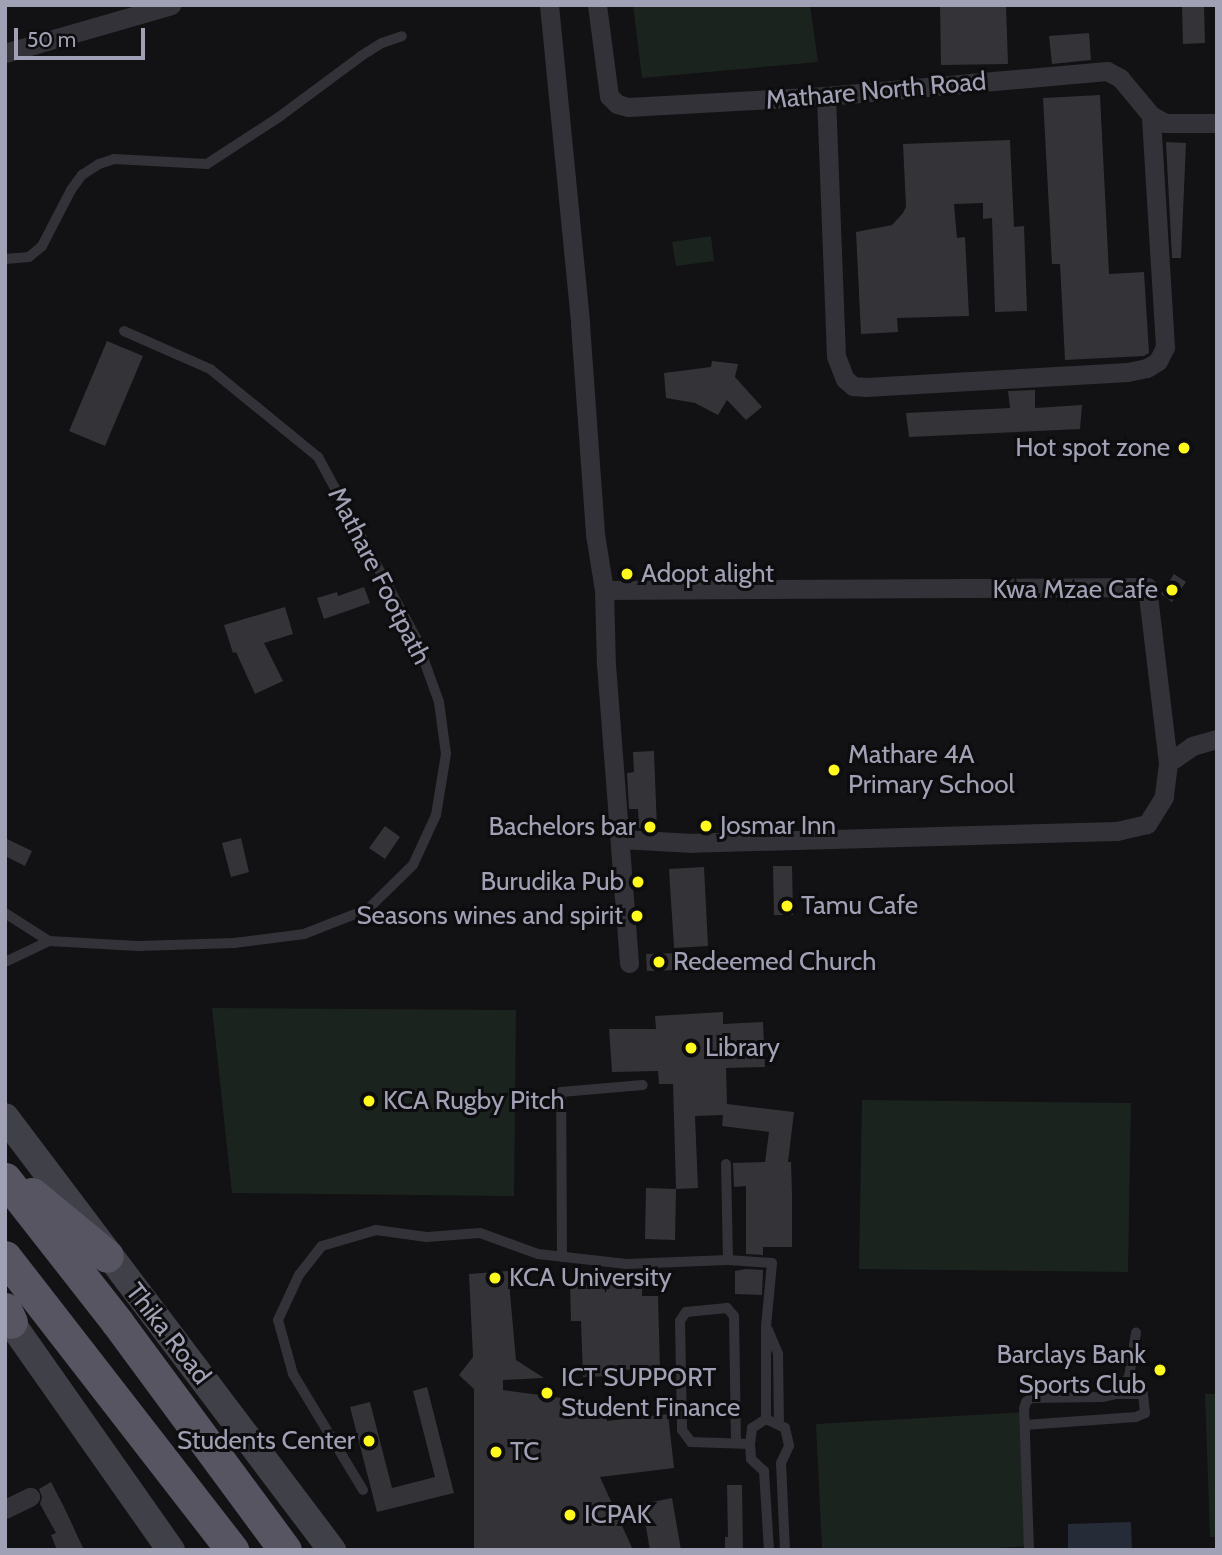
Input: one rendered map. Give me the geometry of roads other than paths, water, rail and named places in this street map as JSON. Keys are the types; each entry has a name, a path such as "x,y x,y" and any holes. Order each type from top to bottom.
{"highway":[{"path":"5,1174 107,1256"},
{"name":"Thika Road","path":"5,1180 117,1322 285,1550"},
{"path":"5,1257 232,1550"}],"main road":[{"name":"Thika Road","path":"5,1116 107,1256 332,1550"},
{"path":"7,1315 171,1550"}],"street":[{"path":"5,53 171,5"},
{"path":"549,5 580,324 595,534 604,590 606,664 629,963"},
{"name":"Mathare North Road","path":"597,5 609,96 617,104 628,107 826,96 1107,71 1120,78 1151,115"},
{"path":"826,96 836,356 845,379 853,386 866,387 1128,372 1158,361 1165,347 1151,115"},
{"path":"1151,115 1165,123 1217,123"},
{"path":"604,590 1147,587 1168,763 1164,797 1147,824 1116,831 693,843 620,839"},
{"path":"1168,763 1192,746 1217,739"},
{"path":"5,1509 30,1497"}],"lane":[{"path":"5,259 29,257 42,246 71,190 82,176 99,164 114,159 207,164 279,117 360,56 382,43 402,36"},
{"name":"Mathare Footpath","path":"5,962 48,942 138,946 234,943 304,934 368,909 413,865 436,816 446,754 439,702 416,638 318,457 210,369 124,331"},
{"path":"5,913 48,942"},
{"path":"562,1257 561,1092 643,1085"},
{"path":"726,1164 728,1260"},
{"path":"363,1490 293,1374 278,1320 299,1275 322,1246 376,1230 427,1237 481,1233 538,1254 626,1264 728,1260 772,1263 766,1326 766,1419"},
{"path":"736,1443 734,1316 727,1308 687,1312 680,1321 682,1430 691,1443 750,1444"},
{"path":"766,1326 778,1354 779,1425"},
{"path":"1116,1394 1129,1377 1136,1333"},
{"path":"1025,1424 1136,1417 1145,1413 1143,1394 1031,1398 1024,1409 1029,1550"},
{"path":"766,1419 785,1428 789,1446 781,1464 785,1550"},
{"path":"766,1419 752,1428 750,1444 751,1459 764,1471 769,1550"},
{"path":"764,1471 781,1464"}],"water":[{"path":"1131,1522 1132,1550 1068,1550 1068,1524"}],"place":[{"name":"Hot spot zone","path":"1184,448"},
{"name":"Adopt alight","path":"627,574"},
{"name":"Kwa Mzae Cafe","path":"1172,590"},
{"name":"Mathare 4A Primary School","path":"834,770"},
{"name":"Josmar Inn","path":"706,826"},
{"name":"Bachelors bar","path":"650,827"},
{"name":"Burudika Pub","path":"638,882"},
{"name":"Tamu Cafe","path":"787,906"},
{"name":"Seasons wines and spirit","path":"637,916"},
{"name":"Redeemed Church","path":"659,962"},
{"name":"Library","path":"691,1048"},
{"name":"KCA Rugby Pitch","path":"369,1101"},
{"name":"KCA University","path":"495,1278"},
{"name":"Barclays Bank Sports Club","path":"1160,1370"},
{"name":"ICT SUPPORT Student Finance","path":"547,1393"},
{"name":"Students Center","path":"369,1441"},
{"name":"TC","path":"496,1452"},
{"name":"ICPAK","path":"570,1515"}]}
